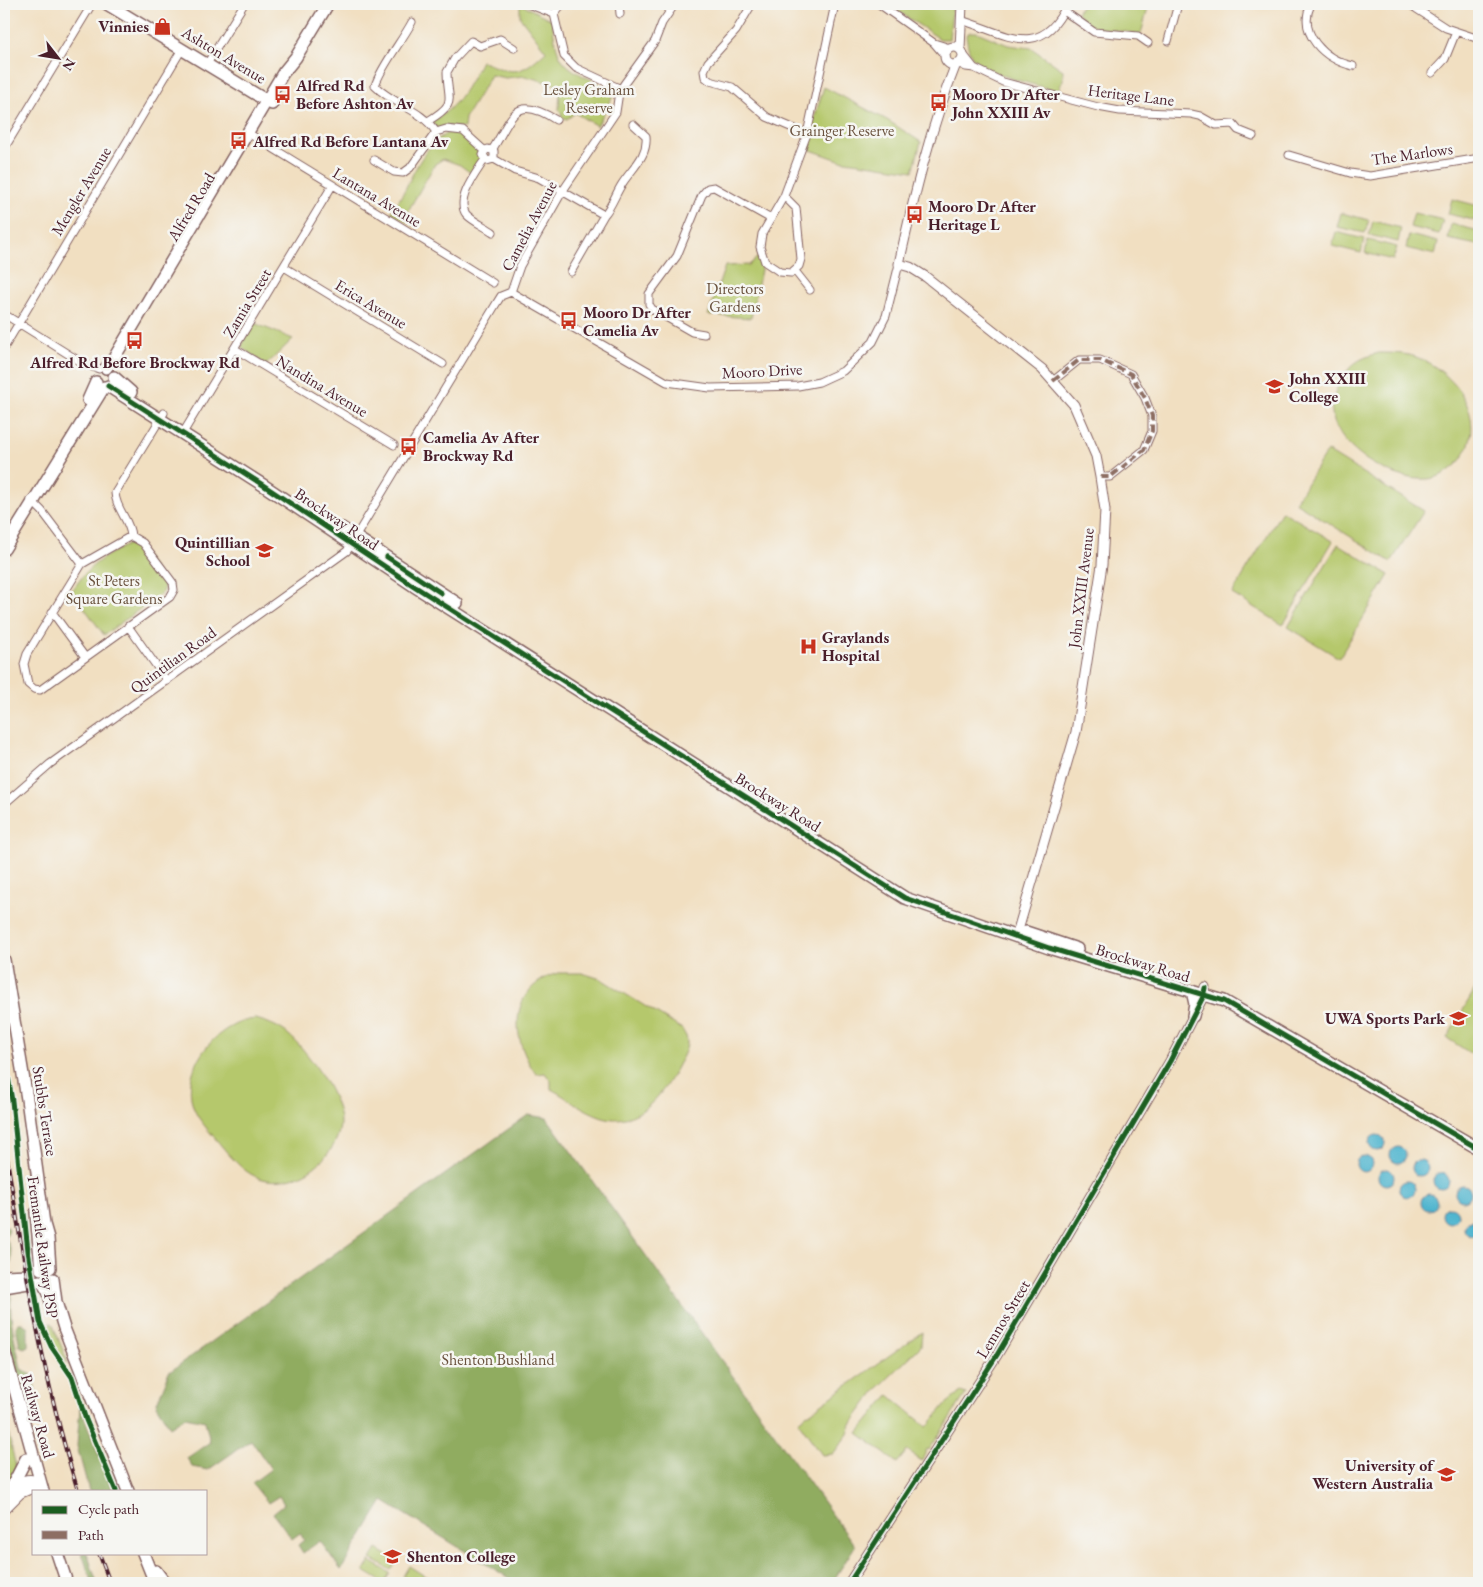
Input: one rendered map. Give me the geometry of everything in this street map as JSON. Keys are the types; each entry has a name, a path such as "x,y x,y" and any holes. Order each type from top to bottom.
{"main road":[{"name":"Ashton Avenue","path":"107,4 270,102"},
{"name":"Alfred Road","path":"4,549 90,397 119,359 270,102 289,76 296,57 328,4"},
{"name":"Brockway Road","path":"106,378 130,391 162,415 355,541 899,888 933,904 1017,934 1240,1002 1479,1143"},
{"name":"Alfred Road","path":"4,538 31,500"},
{"name":"Stubbs Terrace","path":"4,960 27,1099 44,1224 48,1238 44,1275 128,1490"},
{"name":"Stubbs Terrace","path":"4,992 32,1177 44,1275 50,1295 52,1311 121,1490"},
{"name":"Brockway Road","path":"1204,992 1236,1007 1479,1150"},
{"path":"1193,1016 1195,1004 1204,992"},
{"path":"4,1276 44,1275"},
{"path":"4,1287 44,1275"},
{"name":"Railway Road","path":"4,1350 37,1486"},
{"name":"Railway Road","path":"4,1375 26,1459 37,1486"},
{"path":"6,1497 26,1459"},
{"path":"6,1497 23,1480 37,1486"},
{"path":"4,1509 20,1493 37,1486"},
{"path":"57,1554 67,1583"},
{"path":"143,1554 155,1583"},
{"path":"150,1554 156,1571 163,1583"}],"street":[{"path":"4,149 92,4"},
{"path":"207,64 244,4"},
{"path":"528,4 554,14"},
{"path":"554,14 562,4"},
{"path":"619,4 620,14"},
{"name":"Camelia Avenue","path":"355,541 501,296 511,292 520,266 562,192 616,112 621,89 655,41 662,23 675,4"},
{"path":"752,4 736,31 708,62 704,71 705,77 710,81 732,87 767,118 807,134"},
{"path":"795,271 780,272 762,259 760,248 762,234 784,196 807,134 834,4"},
{"path":"878,4 934,43 952,61"},
{"name":"Mooro Drive","path":"511,292 667,382 710,388 798,386 819,382 843,371 873,342 886,316 922,166 956,50 962,4"},
{"path":"1168,41 1178,4"},
{"path":"1311,4 1307,22 1312,38 1322,51 1339,63 1353,66"},
{"path":"1409,4 1456,32 1479,38"},
{"path":"961,20 1023,41 1048,31 1066,7 1094,32 1138,36 1148,43"},
{"path":"554,14 564,56 576,68 621,89"},
{"path":"412,22 400,45 378,76 376,86 428,121 436,132"},
{"path":"1432,73 1445,59 1456,32"},
{"path":"428,121 445,111 451,94 447,72 455,58 471,41 480,46 500,39 514,48"},
{"path":"934,43 956,50"},
{"name":"Mengler Avenue","path":"4,348 182,49"},
{"name":"Mooro Drive","path":"952,61 956,50"},
{"name":"Heritage Lane","path":"956,50 974,68"},
{"name":"Heritage Lane","path":"952,61 974,68 1003,82 1076,102 1120,111 1200,116 1216,124 1233,124 1238,130 1253,136"},
{"path":"493,232 466,215 463,205 465,194 487,153 514,112 522,108 533,109 556,120"},
{"path":"571,272 604,215 611,207 622,184 641,159 647,144 646,136 634,124"},
{"path":"374,160 394,172 403,173 410,168 436,132 446,129 463,131 487,153 489,161 494,159 515,170 539,178 604,215"},
{"name":"Lantana Avenue","path":"251,135 493,283"},
{"name":"The Marlows","path":"1289,155 1350,173 1370,176 1474,159 1479,156"},
{"name":"Zamia Street","path":"185,430 332,186"},
{"path":"704,334 692,332 652,309 649,304 649,294 677,256 702,195 708,188 714,187 771,219"},
{"path":"784,196 796,208 801,259 795,271"},
{"name":"John XXIII Avenue","path":"899,264 910,267 926,277 1042,368 1074,405 1096,456 1100,477 1105,510 1102,565 1076,732 1017,934"},
{"name":"Erica Avenue","path":"284,267 443,364"},
{"path":"795,271 810,290"},
{"name":"Brockway Road","path":"4,314 106,378"},
{"name":"Nandina Avenue","path":"235,349 394,445"},
{"path":"1053,381 1079,360 1100,360 1131,374 1145,398 1152,416 1152,432 1144,450 1110,477 1100,477"},
{"path":"131,536 130,527 116,504 116,493 162,415"},
{"path":"31,500 82,564"},
{"path":"131,536 144,543 173,583 174,590 170,597 40,690 34,689 28,684 24,664 26,654 82,564 131,536"},
{"name":"Quintilian Road","path":"4,804 50,764 348,551 355,541"},
{"path":"52,612 85,657"},
{"path":"128,626 167,681"},
{"name":"Lemnos Street","path":"849,1583 997,1355 1170,1061 1199,1017 1204,992"},
{"name":"Lemnos Street","path":"1170,1061 1193,1016"}],"green space":[{"name":"Lesley Graham Reserve","path":"520,4 552,20 555,42 561,58 569,67 615,92 597,126 575,113 567,119 561,117 562,113 559,110 560,86 525,76 505,78 491,75 465,118 464,128 447,126 437,129 432,121 456,103 481,61 509,71 516,71 529,65 546,51 520,17"},
{"path":"887,4 953,4 949,39 940,39"},
{"path":"1089,4 1149,4 1141,34 1092,27 1077,13 1080,7"},
{"path":"970,32 977,32 1008,45 1031,48 1063,70 1063,80 1058,91 1010,78 977,62 969,51 966,35"},
{"name":"Grainger Reserve","path":"824,87 887,120 921,142 913,171 839,160 805,148"},
{"path":"450,132 462,134 483,149 482,160 472,174 460,165 443,159 435,164 408,211 417,222 414,226 391,212 430,147 439,138"},
{"path":"1452,199 1479,206 1477,221 1448,214"},
{"path":"1341,213 1369,220 1365,233 1337,227"},
{"path":"1414,213 1443,220 1439,234 1410,227"},
{"path":"1373,221 1401,228 1398,242 1369,235"},
{"path":"1451,224 1479,231 1477,245 1448,239"},
{"path":"1336,232 1364,239 1361,253 1332,246"},
{"path":"1409,235 1438,242 1435,255 1406,248"},
{"path":"1368,240 1397,247 1393,260 1365,253"},
{"name":"Directors Gardens","path":"758,257 762,265 751,318 708,315 725,266 749,265"},
{"path":"254,323 293,339 266,365 241,347"},
{"path":"1379,353 1398,353 1416,357 1429,363 1452,381 1461,393 1471,419 1472,433 1468,447 1461,460 1443,474 1428,479 1414,479 1384,469 1355,451 1344,440 1336,427 1332,406 1339,384 1355,363"},
{"path":"1327,451 1424,511 1391,562 1295,502"},
{"path":"1282,511 1333,541 1283,625 1232,594"},
{"name":"St Peters Square Gardens","path":"129,544 138,546 165,584 162,593 104,635 72,591 84,574 96,563"},
{"path":"1338,544 1389,575 1339,658 1288,627"},
{"path":"558,973 582,973 601,979 682,1029 687,1039 686,1050 661,1093 645,1109 625,1118 614,1119 590,1112 551,1089 551,1081 545,1073 536,1074 527,1060 518,1030 518,1016 522,1002 530,990 542,980"},
{"path":"1479,982 1479,1059 1447,1038"},
{"path":"256,1019 284,1031 311,1059 328,1086 339,1112 340,1123 337,1139 328,1154 308,1171 286,1180 272,1181 261,1179 241,1167 200,1119 192,1104 191,1084 194,1071 199,1058 208,1046 218,1035 230,1027 243,1021"},
{"name":"Shenton Bushland","path":"528,1115 547,1118 855,1546 832,1583 517,1583 383,1501 341,1570 320,1541 303,1553 298,1545 304,1540 300,1533 292,1539 273,1513 284,1504 279,1496 268,1503 252,1483 271,1469 251,1440 208,1470 192,1467 187,1458 210,1442 205,1421 185,1417 170,1427 156,1405 168,1373"},
{"path":"7,1226 9,1230 6,1237 12,1260 11,1263 4,1264 4,1228"},
{"path":"13,1290 11,1319 21,1369 32,1375 39,1405 20,1392 14,1368 8,1324 9,1299"},
{"path":"18,1323 28,1327 28,1346 24,1348 20,1346 16,1327"},
{"path":"52,1323 69,1365 53,1345 44,1326"},
{"path":"922,1332 921,1346 876,1390 851,1424 848,1434 833,1454 822,1455 798,1421"},
{"path":"961,1392 966,1394 929,1450 927,1449 922,1461 907,1451 897,1463 858,1433 889,1395 927,1427 946,1404"},
{"path":"80,1407 113,1490 89,1490 77,1446"},
{"path":"4,1413 17,1472 4,1493"},
{"path":"377,1549 397,1561 391,1570 371,1559"},
{"path":"82,1554 87,1554 97,1583 92,1583"},
{"path":"370,1561 390,1573 384,1583 364,1571"},
{"path":"409,1566 428,1578 425,1583 415,1583 403,1576"}],"water":[{"path":"1374,1135 1380,1135 1385,1140 1383,1149 1374,1151 1369,1146 1369,1140"},
{"path":"1395,1147 1401,1147 1406,1152 1404,1161 1395,1163 1390,1158 1390,1152"},
{"path":"1361,1156 1367,1156 1372,1161 1370,1170 1361,1172 1356,1167 1356,1161"},
{"path":"1417,1160 1423,1160 1428,1165 1426,1174 1417,1176 1412,1171 1412,1165"},
{"path":"1383,1169 1389,1169 1394,1174 1392,1183 1383,1185 1378,1180 1378,1174"},
{"path":"1438,1173 1444,1173 1449,1178 1447,1187 1438,1189 1433,1184 1433,1178"},
{"path":"1404,1181 1410,1181 1415,1186 1413,1195 1404,1197 1399,1192 1399,1186"},
{"path":"1460,1185 1466,1185 1471,1190 1469,1199 1460,1201 1455,1196 1455,1190"},
{"path":"1426,1194 1432,1194 1437,1199 1435,1208 1426,1210 1421,1205 1421,1199"},
{"path":"1447,1207 1453,1207 1458,1212 1456,1221 1447,1223 1442,1218 1442,1212"},
{"path":"1469,1220 1475,1220 1480,1225 1478,1234 1469,1236 1464,1231 1464,1225"}],"railway":[{"path":"4,1140 26,1273 44,1361 65,1448 78,1490"},
{"path":"99,1554 110,1583"}],"marked path":[{"path":"1053,381 1079,360 1100,360 1131,374 1145,398 1152,416 1152,431 1144,450 1110,477 1100,477"}],"cycle path":[{"path":"108,386 263,485 414,586 905,898 1049,948 1224,1001 1479,1149"},
{"path":"387,557 441,593"},
{"path":"849,1583 997,1355 1170,1061 1203,997 1205,988"},
{"name":"Fremantle Railway PSP","path":"4,1052 12,1101 28,1251 40,1322 51,1346 72,1377 86,1420 116,1490"}],"place":[{"name":"Vinnies","path":"163,26"},
{"name":"Alfred Rd Before Ashton Av","path":"282,94"},
{"name":"Mooro Dr After John XXIII Av","path":"938,103"},
{"name":"Alfred Rd Before Lantana Av","path":"239,141"},
{"name":"Mooro Dr After Heritage L","path":"914,215"},
{"name":"Mooro Dr After Camelia Av","path":"569,321"},
{"name":"Alfred Rd Before Brockway Rd","path":"135,341"},
{"name":"John XXIII College","path":"1275,387"},
{"name":"Camelia Av After Brockway Rd","path":"409,446"},
{"name":"Quintillian School","path":"264,551"},
{"name":"Graylands Hospital","path":"808,646"},
{"name":"UWA Sports Park","path":"1459,1018"},
{"name":"University of Western Australia","path":"1447,1474"},
{"name":"Shenton College","path":"393,1556"}]}
